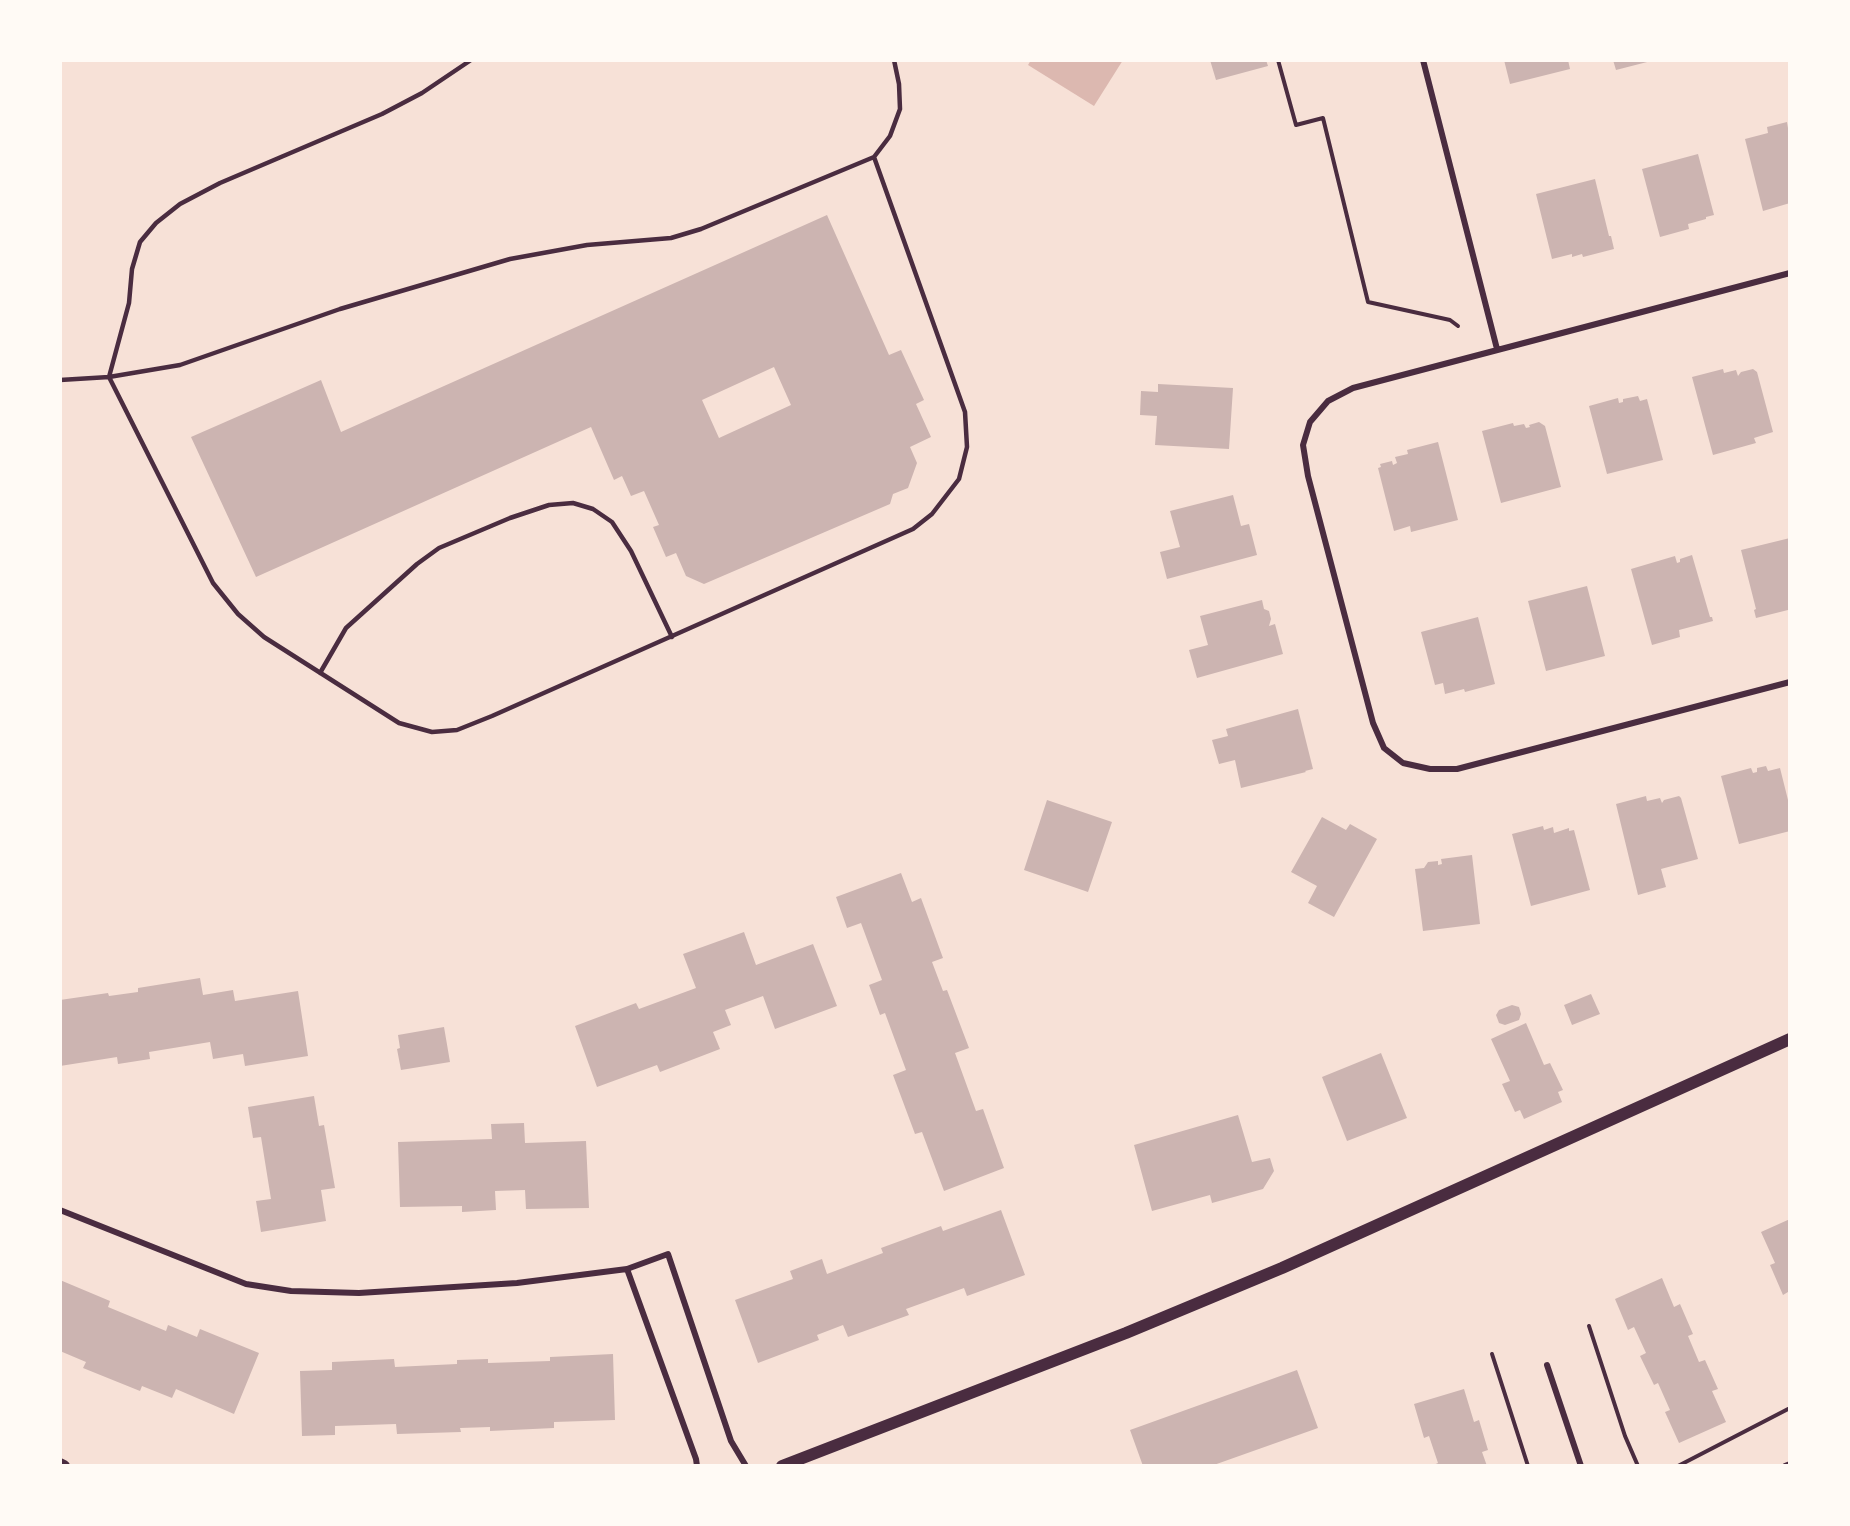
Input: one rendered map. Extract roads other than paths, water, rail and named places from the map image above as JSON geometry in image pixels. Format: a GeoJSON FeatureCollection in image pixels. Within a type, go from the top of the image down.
{"type":"FeatureCollection","features":[{"type":"Feature","properties":{"kind":"main road"},"geometry":{"type":"LineString","coordinates":[[782,1466],[1126,1333],[1282,1268],[1790,1039]]}},
{"type":"Feature","properties":{"kind":"main road"},"geometry":{"type":"LineString","coordinates":[[60,1464],[64,1466]]}},
{"type":"Feature","properties":{"kind":"street"},"geometry":{"type":"LineString","coordinates":[[1423,60],[1497,349]]}},
{"type":"Feature","properties":{"kind":"street"},"geometry":{"type":"LineString","coordinates":[[1790,273],[1353,388],[1328,401],[1310,422],[1303,445],[1308,476],[1373,723],[1383,748],[1403,763],[1430,769],[1457,769],[1790,682]]}},
{"type":"Feature","properties":{"kind":"street"},"geometry":{"type":"LineString","coordinates":[[60,1210],[246,1284],[291,1292],[359,1293],[506,1284],[627,1269],[668,1254],[731,1441],[746,1466]]}},
{"type":"Feature","properties":{"kind":"street"},"geometry":{"type":"LineString","coordinates":[[627,1269],[697,1466]]}},
{"type":"Feature","properties":{"kind":"street"},"geometry":{"type":"LineString","coordinates":[[1547,1365],[1581,1466]]}},
{"type":"Feature","properties":{"kind":"street"},"geometry":{"type":"LineString","coordinates":[[1785,1466],[1790,1464]]}},
{"type":"Feature","properties":{"kind":"lane"},"geometry":{"type":"LineString","coordinates":[[471,60],[422,93],[382,114],[220,183],[180,204],[156,224],[140,242],[132,269],[129,303],[109,377],[213,583],[238,614],[264,638],[399,723],[432,732],[457,730],[913,529],[932,514],[959,479],[967,447],[965,412],[874,157]]}},
{"type":"Feature","properties":{"kind":"lane"},"geometry":{"type":"LineString","coordinates":[[60,381],[109,377],[180,365],[340,309],[510,260],[587,245],[671,238],[701,229],[874,157],[890,136],[900,109],[899,84],[894,60]]}},
{"type":"Feature","properties":{"kind":"lane"},"geometry":{"type":"LineString","coordinates":[[320,673],[346,628],[417,564],[439,548],[510,518],[549,505],[573,503],[593,509],[612,522],[631,551],[672,637]]}}]}
